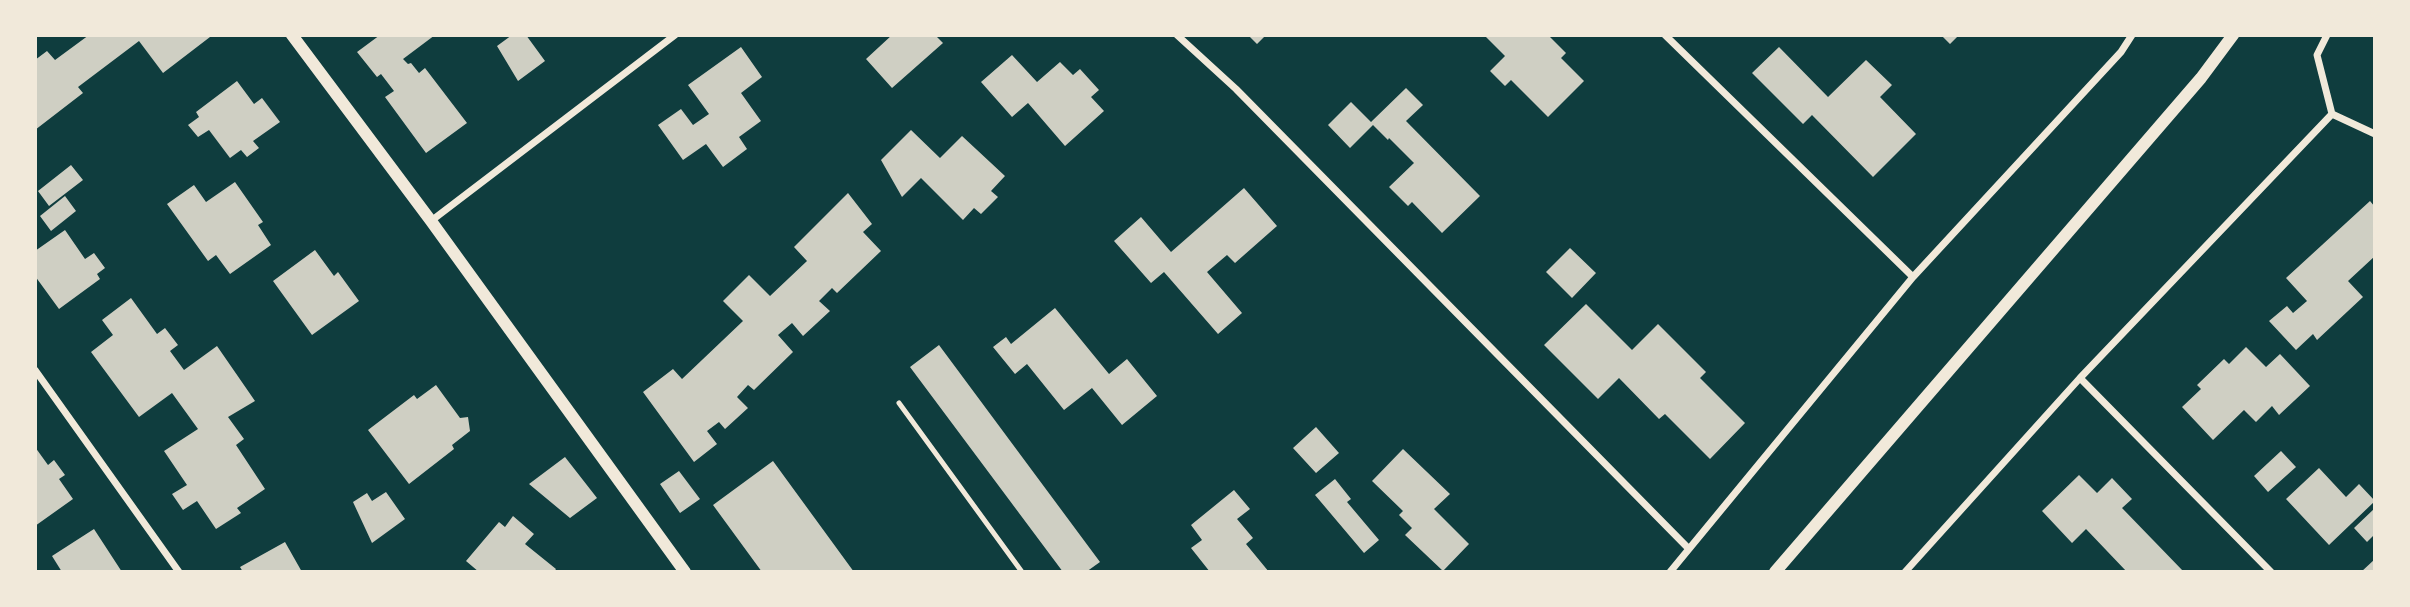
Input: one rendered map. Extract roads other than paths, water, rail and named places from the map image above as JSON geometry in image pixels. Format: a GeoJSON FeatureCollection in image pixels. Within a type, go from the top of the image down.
{"type":"FeatureCollection","features":[{"type":"Feature","properties":{"kind":"street"},"geometry":{"type":"LineString","coordinates":[[292,35],[431,220],[685,572]]}},
{"type":"Feature","properties":{"kind":"street"},"geometry":{"type":"LineString","coordinates":[[431,220],[675,35]]}},
{"type":"Feature","properties":{"kind":"street"},"geometry":{"type":"LineString","coordinates":[[1177,35],[1236,89],[1689,549]]}},
{"type":"Feature","properties":{"kind":"street"},"geometry":{"type":"LineString","coordinates":[[1665,35],[1913,277]]}},
{"type":"Feature","properties":{"kind":"street"},"geometry":{"type":"LineString","coordinates":[[1670,572],[1913,277],[2121,52],[2132,35]]}},
{"type":"Feature","properties":{"kind":"street"},"geometry":{"type":"LineString","coordinates":[[1775,572],[2192,89],[2233,35]]}},
{"type":"Feature","properties":{"kind":"street"},"geometry":{"type":"LineString","coordinates":[[2326,35],[2317,55],[2332,114]]}},
{"type":"Feature","properties":{"kind":"street"},"geometry":{"type":"LineString","coordinates":[[2332,114],[2375,134]]}},
{"type":"Feature","properties":{"kind":"street"},"geometry":{"type":"LineString","coordinates":[[1905,572],[2080,378],[2332,114]]}},
{"type":"Feature","properties":{"kind":"street"},"geometry":{"type":"LineString","coordinates":[[35,370],[179,572]]}},
{"type":"Feature","properties":{"kind":"street"},"geometry":{"type":"LineString","coordinates":[[2080,378],[2271,572]]}},
{"type":"Feature","properties":{"kind":"lane"},"geometry":{"type":"LineString","coordinates":[[899,403],[1022,572]]}}]}
